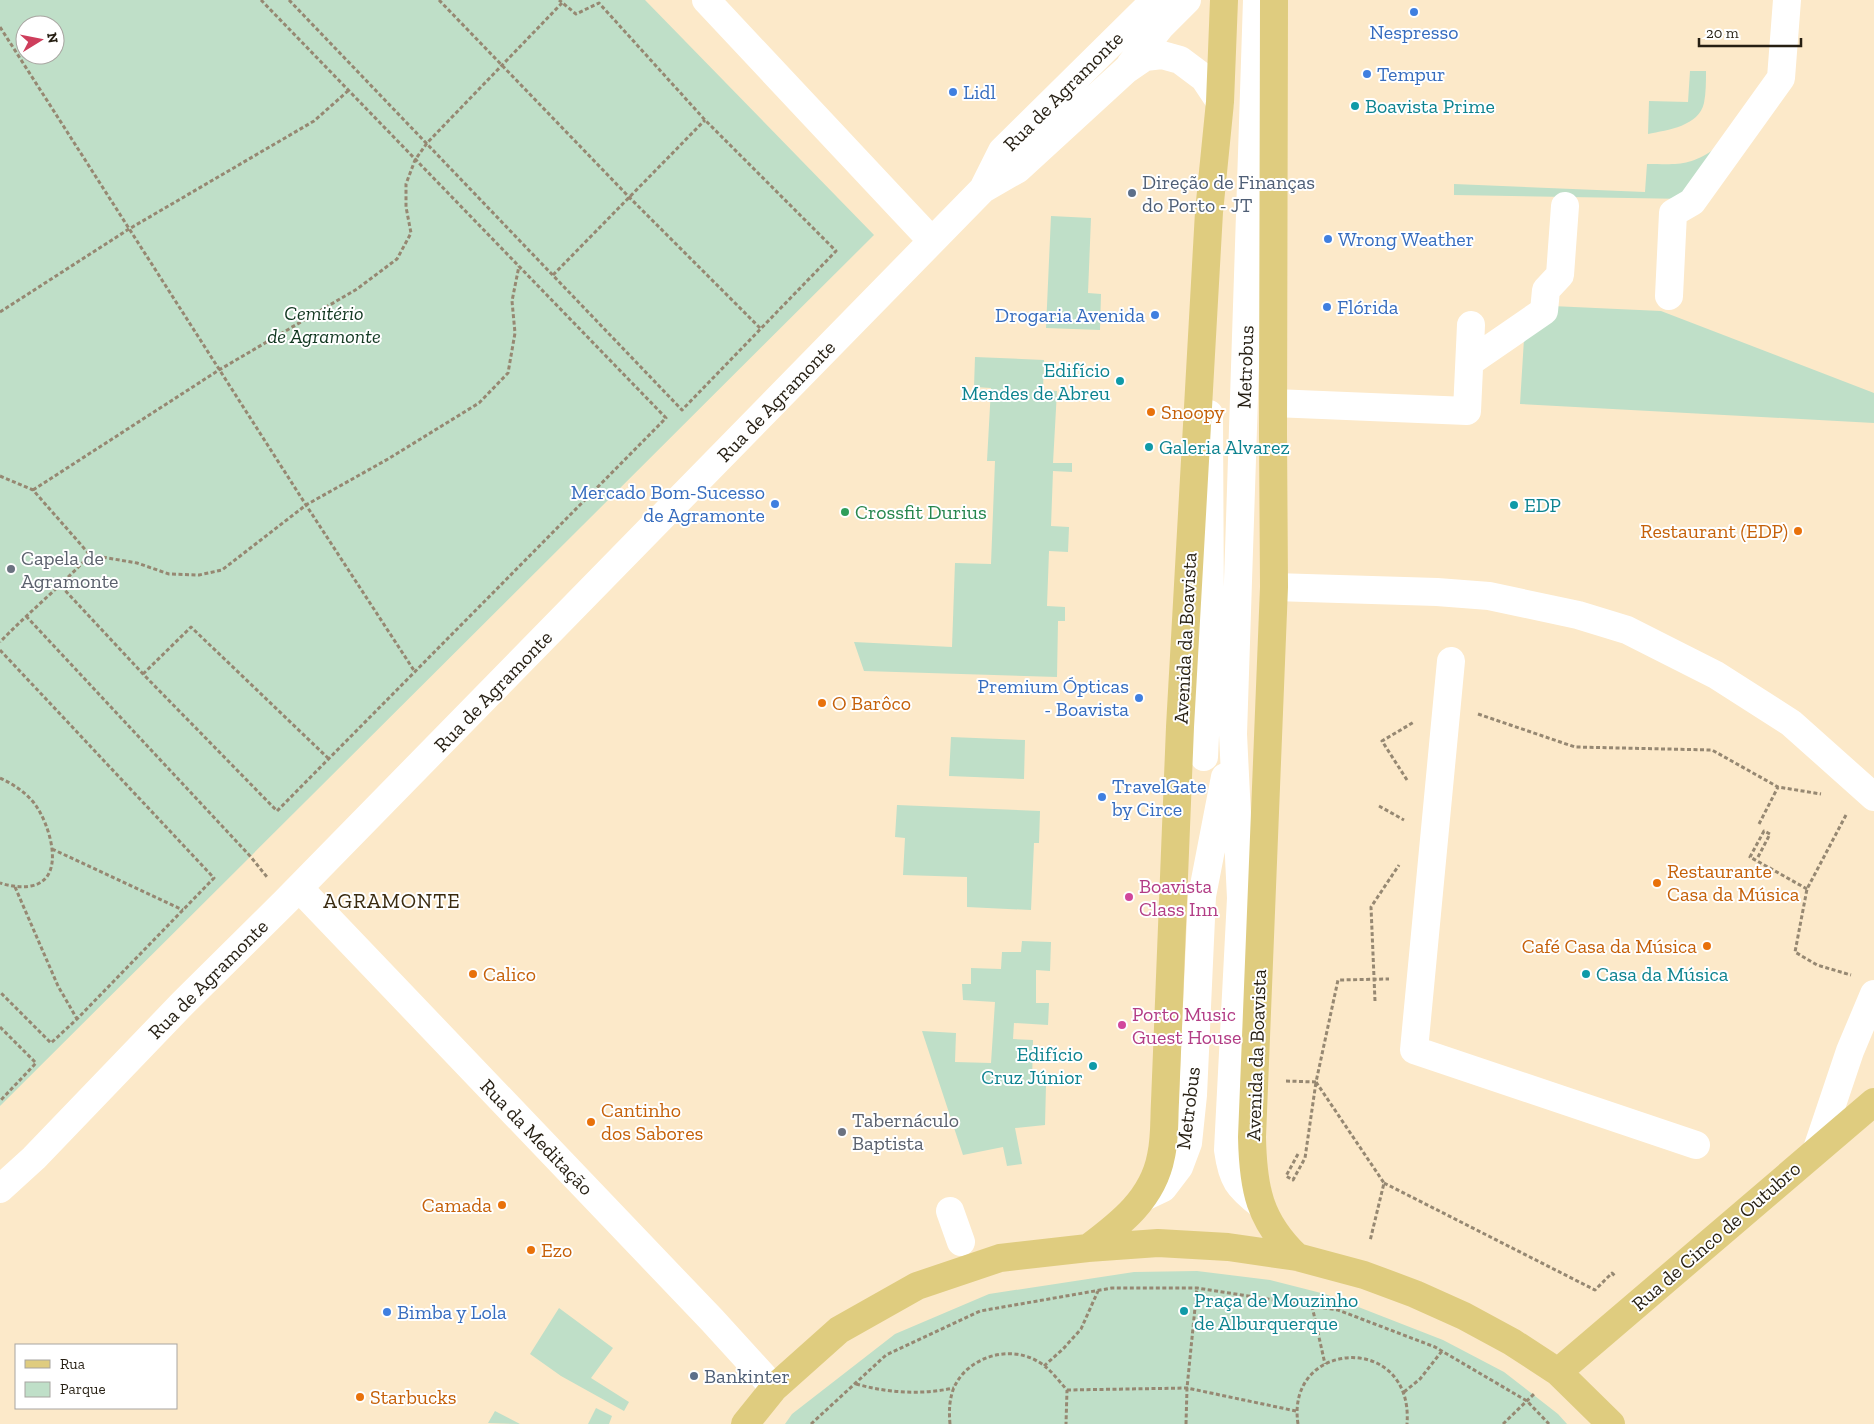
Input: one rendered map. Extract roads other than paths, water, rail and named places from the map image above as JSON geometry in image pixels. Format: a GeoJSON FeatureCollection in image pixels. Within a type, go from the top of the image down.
{"type":"FeatureCollection","features":[{"type":"Feature","properties":{"kind":"main road","name":"Avenida da Boavista"},"geometry":{"type":"LineString","coordinates":[[1088,1248],[1131,1214],[1144,1197],[1155,1177],[1162,1156],[1180,727],[1209,212],[1220,102],[1224,0]]}},
{"type":"Feature","properties":{"kind":"main road","name":"Avenida da Boavista"},"geometry":{"type":"LineString","coordinates":[[1274,0],[1274,587],[1252,1137],[1255,1188],[1261,1205],[1277,1234],[1297,1257]]}},
{"type":"Feature","properties":{"kind":"main road","name":"Rua de Cinco de Outubro"},"geometry":{"type":"LineString","coordinates":[[1558,1372],[1874,1102]]}},
{"type":"Feature","properties":{"kind":"main road"},"geometry":{"type":"LineString","coordinates":[[745,1424],[774,1388],[839,1330],[916,1286],[1000,1258],[1088,1248],[1158,1243],[1228,1247],[1297,1257],[1364,1275],[1415,1294],[1464,1316],[1512,1342],[1558,1372],[1611,1424]]}},
{"type":"Feature","properties":{"kind":"street"},"geometry":{"type":"LineString","coordinates":[[706,0],[932,241]]}},
{"type":"Feature","properties":{"kind":"street","name":"Rua de Agramonte"},"geometry":{"type":"LineString","coordinates":[[983,190],[1002,151],[1155,0]]}},
{"type":"Feature","properties":{"kind":"street","name":"Rua de Agramonte"},"geometry":{"type":"LineString","coordinates":[[1126,70],[1161,26],[1187,0]]}},
{"type":"Feature","properties":{"kind":"street","name":"Metrobus"},"geometry":{"type":"LineString","coordinates":[[1257,0],[1233,734],[1241,898],[1228,1150],[1231,1171],[1243,1191],[1261,1205]]}},
{"type":"Feature","properties":{"kind":"street"},"geometry":{"type":"LineString","coordinates":[[1669,296],[1673,213],[1692,202],[1781,78],[1787,0]]}},
{"type":"Feature","properties":{"kind":"street","name":"Rua de Agramonte"},"geometry":{"type":"LineString","coordinates":[[0,1189],[34,1158],[183,1003],[292,895],[983,190],[1018,169],[1126,70],[1145,57],[1162,55],[1180,60],[1204,78],[1220,102]]}},
{"type":"Feature","properties":{"kind":"street"},"geometry":{"type":"LineString","coordinates":[[1470,362],[1544,311],[1546,290],[1560,275],[1565,206]]}},
{"type":"Feature","properties":{"kind":"street"},"geometry":{"type":"LineString","coordinates":[[1204,757],[1210,629],[1209,212]]}},
{"type":"Feature","properties":{"kind":"street"},"geometry":{"type":"LineString","coordinates":[[1274,402],[1467,411],[1471,325]]}},
{"type":"Feature","properties":{"kind":"street"},"geometry":{"type":"LineString","coordinates":[[1274,587],[1408,590],[1488,596],[1578,615],[1627,630],[1716,675],[1791,723],[1862,802]]}},
{"type":"Feature","properties":{"kind":"street"},"geometry":{"type":"LineString","coordinates":[[1451,661],[1414,1050],[1696,1145]]}},
{"type":"Feature","properties":{"kind":"street","name":"Metrobus"},"geometry":{"type":"LineString","coordinates":[[1144,1197],[1163,1188],[1179,1167],[1188,1142],[1193,1095],[1202,896],[1233,734]]}},
{"type":"Feature","properties":{"kind":"street","name":"Rua da Meditação"},"geometry":{"type":"LineString","coordinates":[[292,895],[705,1313],[774,1388]]}},
{"type":"Feature","properties":{"kind":"street"},"geometry":{"type":"LineString","coordinates":[[1817,1149],[1850,1051],[1874,994]]}},
{"type":"Feature","properties":{"kind":"street"},"geometry":{"type":"LineString","coordinates":[[950,1211],[960,1242]]}},
{"type":"Feature","properties":{"kind":"place","name":"Nespresso"},"geometry":{"type":"Point","coordinates":[1414,12]}},
{"type":"Feature","properties":{"kind":"place","name":"Tempur"},"geometry":{"type":"Point","coordinates":[1367,74]}},
{"type":"Feature","properties":{"kind":"place","name":"Lidl"},"geometry":{"type":"Point","coordinates":[953,92]}},
{"type":"Feature","properties":{"kind":"place","name":"Boavista Prime"},"geometry":{"type":"Point","coordinates":[1355,106]}},
{"type":"Feature","properties":{"kind":"place","name":"Direção de Finanças do Porto - JT"},"geometry":{"type":"Point","coordinates":[1132,193]}},
{"type":"Feature","properties":{"kind":"place","name":"Wrong Weather"},"geometry":{"type":"Point","coordinates":[1328,239]}},
{"type":"Feature","properties":{"kind":"place","name":"Flórida"},"geometry":{"type":"Point","coordinates":[1327,307]}},
{"type":"Feature","properties":{"kind":"place","name":"Drogaria Avenida"},"geometry":{"type":"Point","coordinates":[1155,315]}},
{"type":"Feature","properties":{"kind":"place","name":"Edifício Mendes de Abreu"},"geometry":{"type":"Point","coordinates":[1120,381]}},
{"type":"Feature","properties":{"kind":"place","name":"Snoopy"},"geometry":{"type":"Point","coordinates":[1151,412]}},
{"type":"Feature","properties":{"kind":"place","name":"Galeria Alvarez"},"geometry":{"type":"Point","coordinates":[1149,447]}},
{"type":"Feature","properties":{"kind":"place","name":"Mercado Bom-Sucesso de Agramonte"},"geometry":{"type":"Point","coordinates":[775,504]}},
{"type":"Feature","properties":{"kind":"place","name":"EDP"},"geometry":{"type":"Point","coordinates":[1514,505]}},
{"type":"Feature","properties":{"kind":"place","name":"Crossfit Durius"},"geometry":{"type":"Point","coordinates":[845,512]}},
{"type":"Feature","properties":{"kind":"place","name":"Restaurant (EDP)"},"geometry":{"type":"Point","coordinates":[1798,531]}},
{"type":"Feature","properties":{"kind":"place","name":"Capela de Agramonte"},"geometry":{"type":"Point","coordinates":[11,569]}},
{"type":"Feature","properties":{"kind":"place","name":"Premium Ópticas - Boavista"},"geometry":{"type":"Point","coordinates":[1139,698]}},
{"type":"Feature","properties":{"kind":"place","name":"O Barôco"},"geometry":{"type":"Point","coordinates":[822,703]}},
{"type":"Feature","properties":{"kind":"place","name":"TravelGate by Circe"},"geometry":{"type":"Point","coordinates":[1102,797]}},
{"type":"Feature","properties":{"kind":"place","name":"Restaurante Casa da Música"},"geometry":{"type":"Point","coordinates":[1657,883]}},
{"type":"Feature","properties":{"kind":"place","name":"Boavista Class Inn"},"geometry":{"type":"Point","coordinates":[1129,897]}},
{"type":"Feature","properties":{"kind":"place","name":"Café Casa da Música"},"geometry":{"type":"Point","coordinates":[1707,946]}},
{"type":"Feature","properties":{"kind":"place","name":"Calico"},"geometry":{"type":"Point","coordinates":[473,974]}},
{"type":"Feature","properties":{"kind":"place","name":"Casa da Música"},"geometry":{"type":"Point","coordinates":[1586,974]}},
{"type":"Feature","properties":{"kind":"place","name":"Porto Music Guest House"},"geometry":{"type":"Point","coordinates":[1122,1025]}},
{"type":"Feature","properties":{"kind":"place","name":"Edifício Cruz Júnior"},"geometry":{"type":"Point","coordinates":[1093,1066]}},
{"type":"Feature","properties":{"kind":"place","name":"Cantinho dos Sabores"},"geometry":{"type":"Point","coordinates":[591,1122]}},
{"type":"Feature","properties":{"kind":"place","name":"Tabernáculo Baptista"},"geometry":{"type":"Point","coordinates":[842,1132]}},
{"type":"Feature","properties":{"kind":"place","name":"Camada"},"geometry":{"type":"Point","coordinates":[502,1205]}},
{"type":"Feature","properties":{"kind":"place","name":"Ezo"},"geometry":{"type":"Point","coordinates":[531,1250]}},
{"type":"Feature","properties":{"kind":"place","name":"Praça de Mouzinho de Alburquerque"},"geometry":{"type":"Point","coordinates":[1184,1311]}},
{"type":"Feature","properties":{"kind":"place","name":"Bimba y Lola"},"geometry":{"type":"Point","coordinates":[387,1312]}},
{"type":"Feature","properties":{"kind":"place","name":"Bankinter"},"geometry":{"type":"Point","coordinates":[694,1376]}},
{"type":"Feature","properties":{"kind":"place","name":"Starbucks"},"geometry":{"type":"Point","coordinates":[360,1397]}},
{"type":"Feature","properties":{"kind":"district","name":"AGRAMONTE"},"geometry":{"type":"Point","coordinates":[392,901]}},
{"type":"Feature","properties":{"kind":"park label","name":"Cemitério de Agramonte"},"geometry":{"type":"Point","coordinates":[324,324]}}]}
